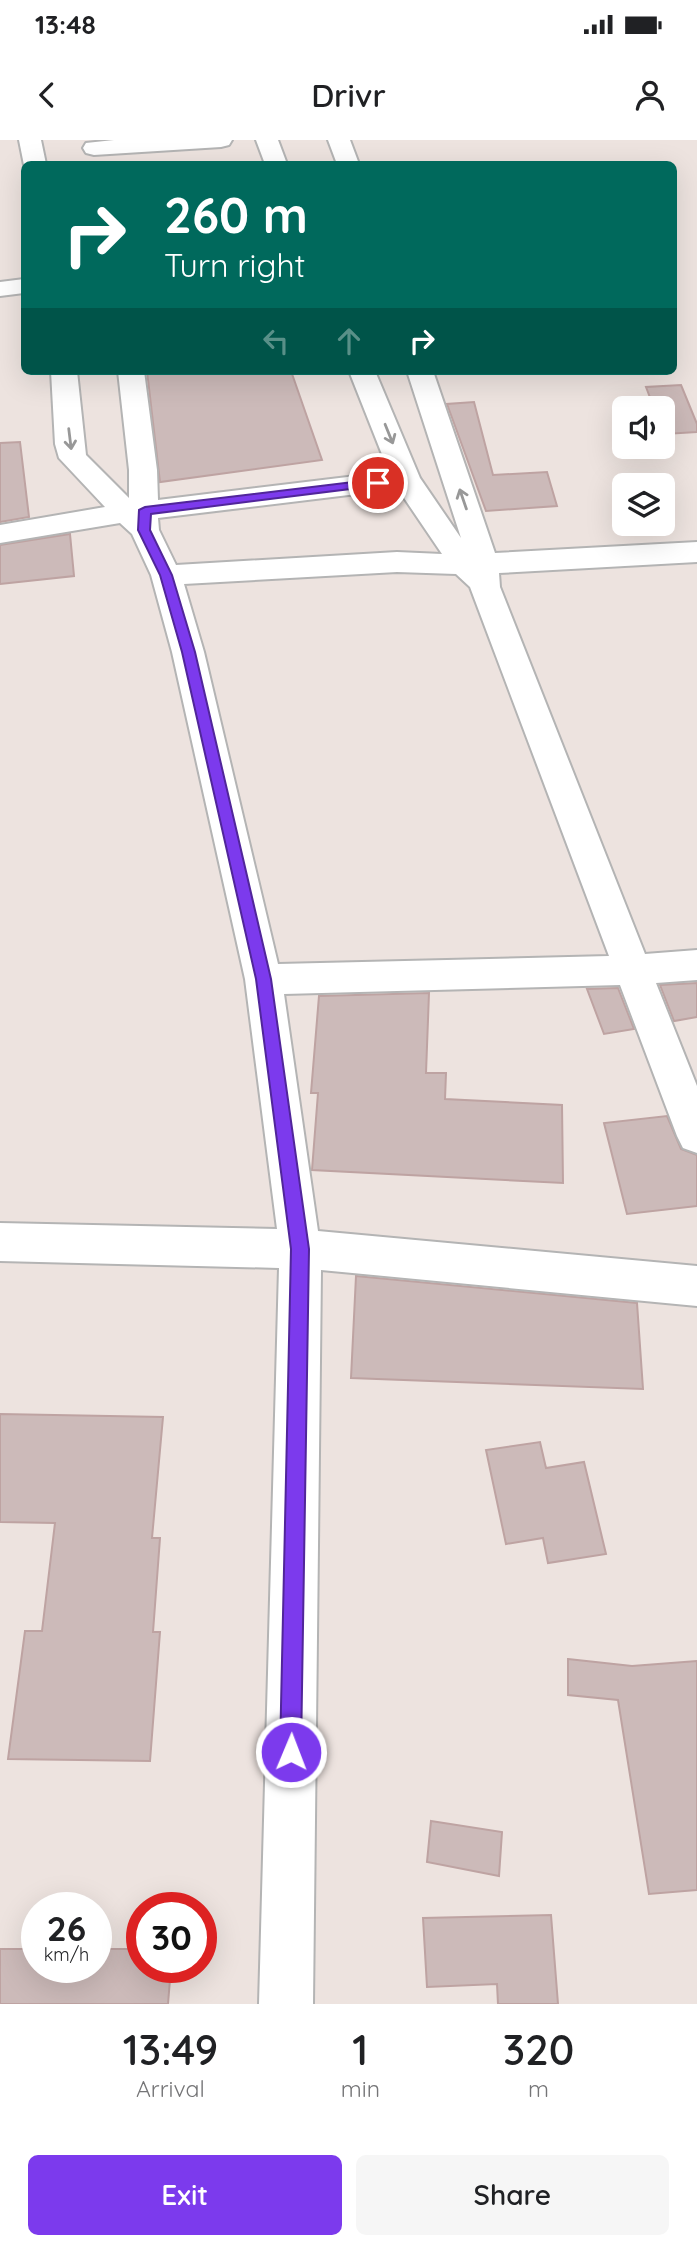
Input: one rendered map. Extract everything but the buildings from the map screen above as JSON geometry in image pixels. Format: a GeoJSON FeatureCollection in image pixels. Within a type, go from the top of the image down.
{"type":"FeatureCollection","features":[{"type":"Feature","properties":{"kind":"street"},"geometry":{"type":"LineString","coordinates":[[30,140],[34,161]]}},
{"type":"Feature","properties":{"kind":"street"},"geometry":{"type":"LineString","coordinates":[[95,151],[221,140]]}},
{"type":"Feature","properties":{"kind":"street"},"geometry":{"type":"LineString","coordinates":[[267,140],[275,161]]}},
{"type":"Feature","properties":{"kind":"street"},"geometry":{"type":"LineString","coordinates":[[339,140],[347,161]]}},
{"type":"Feature","properties":{"kind":"street"},"geometry":{"type":"LineString","coordinates":[[0,289],[21,286]]}},
{"type":"Feature","properties":{"kind":"street"},"geometry":{"type":"LineString","coordinates":[[65,375],[69,444],[73,458],[138,518],[166,575],[188,652],[263,979],[300,1249],[286,2004]]}},
{"type":"Feature","properties":{"kind":"street"},"geometry":{"type":"LineString","coordinates":[[131,375],[138,518]]}},
{"type":"Feature","properties":{"kind":"street"},"geometry":{"type":"LineString","coordinates":[[364,375],[406,479],[478,572]]}},
{"type":"Feature","properties":{"kind":"street"},"geometry":{"type":"LineString","coordinates":[[421,375],[478,572],[697,1136]]}},
{"type":"Feature","properties":{"kind":"street"},"geometry":{"type":"LineString","coordinates":[[0,534],[138,518],[406,479]]}},
{"type":"Feature","properties":{"kind":"street"},"geometry":{"type":"LineString","coordinates":[[166,575],[397,562],[478,572],[697,552]]}},
{"type":"Feature","properties":{"kind":"street"},"geometry":{"type":"LineString","coordinates":[[263,979],[633,970],[697,965]]}},
{"type":"Feature","properties":{"kind":"street"},"geometry":{"type":"LineString","coordinates":[[0,1242],[300,1249],[697,1286]]}},
{"type":"Feature","properties":{"kind":"route"},"geometry":{"type":"LineString","coordinates":[[291,1752],[300,1249],[263,979],[188,652],[166,575],[144,530],[145,510],[378,483]]}}]}
